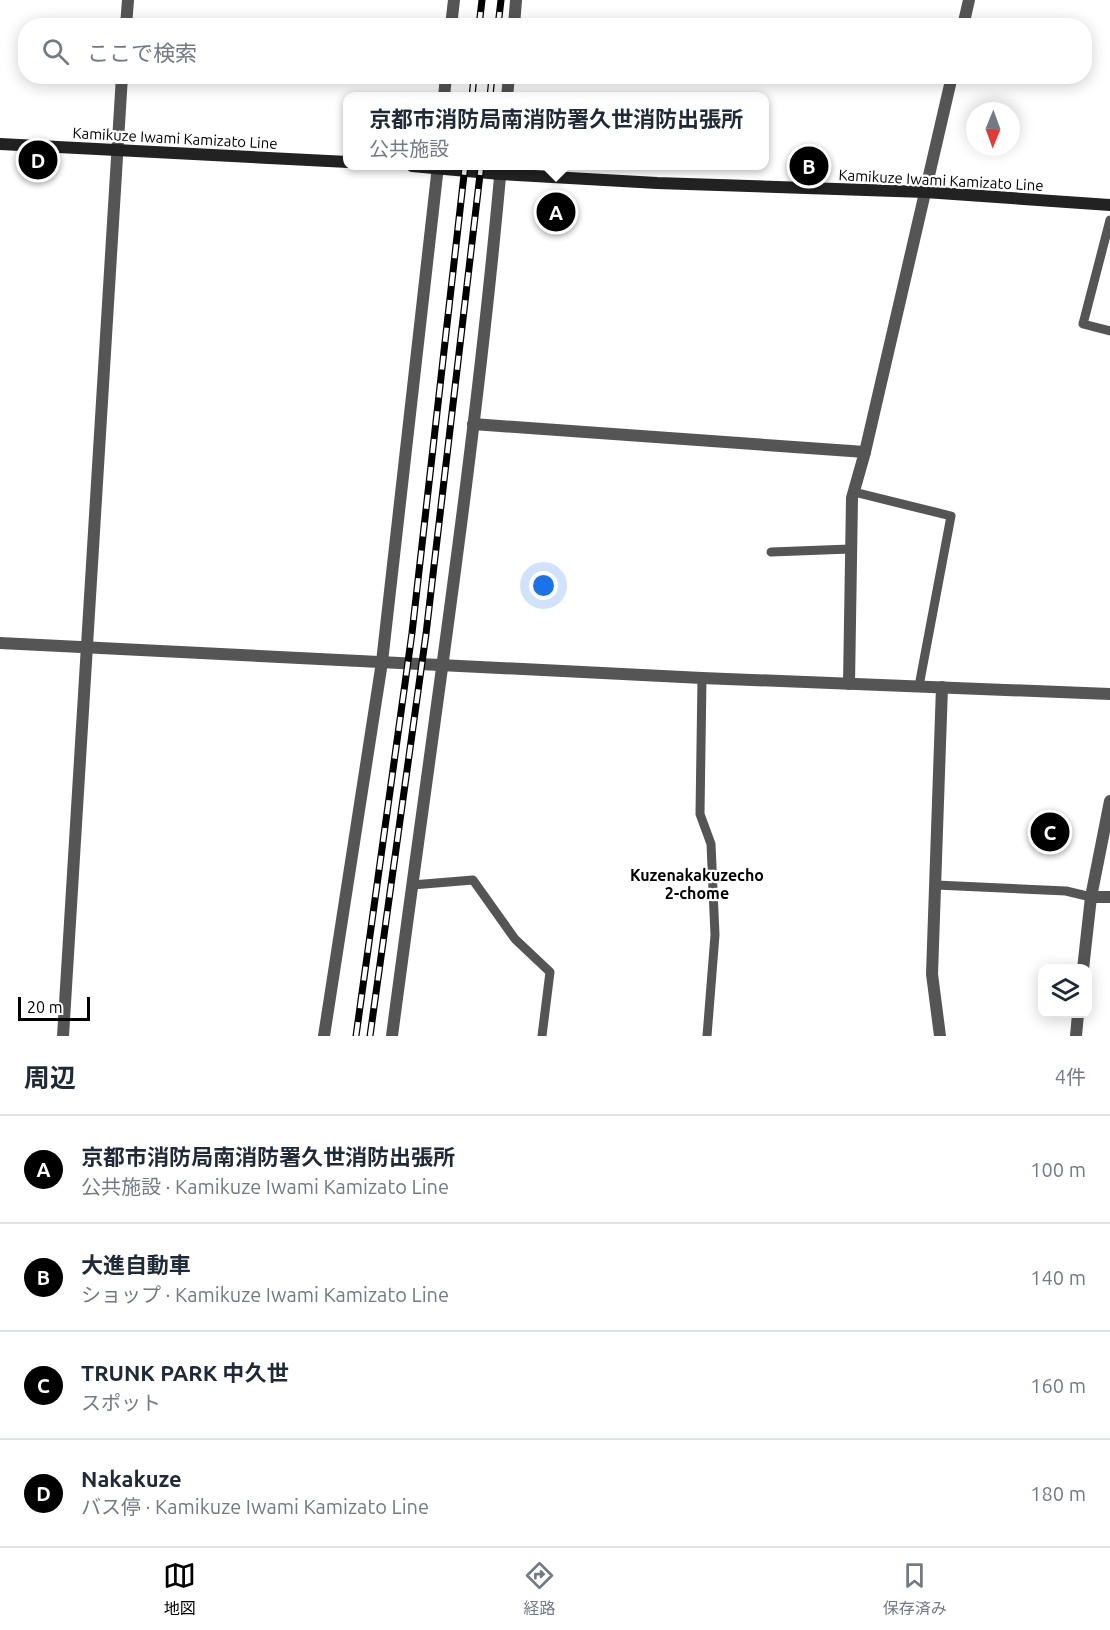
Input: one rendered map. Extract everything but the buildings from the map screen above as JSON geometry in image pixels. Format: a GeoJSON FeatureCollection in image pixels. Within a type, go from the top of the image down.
{"type":"FeatureCollection","features":[{"type":"Feature","properties":{"kind":"main road","name":"Kamikuze Iwami Kamizato Line"},"geometry":{"type":"LineString","coordinates":[[0,144],[343,162]]}},
{"type":"Feature","properties":{"kind":"main road","name":"Kamikuze Iwami Kamizato Line"},"geometry":{"type":"LineString","coordinates":[[501,170],[657,183],[925,192],[1110,205]]}},
{"type":"Feature","properties":{"kind":"street"},"geometry":{"type":"LineString","coordinates":[[127,18],[128,0]]}},
{"type":"Feature","properties":{"kind":"street"},"geometry":{"type":"LineString","coordinates":[[452,18],[454,0]]}},
{"type":"Feature","properties":{"kind":"street"},"geometry":{"type":"LineString","coordinates":[[515,18],[516,0]]}},
{"type":"Feature","properties":{"kind":"street"},"geometry":{"type":"LineString","coordinates":[[965,18],[969,0]]}},
{"type":"Feature","properties":{"kind":"street"},"geometry":{"type":"LineString","coordinates":[[63,1036],[121,84]]}},
{"type":"Feature","properties":{"kind":"street"},"geometry":{"type":"LineString","coordinates":[[849,684],[850,549],[854,492],[950,84]]}},
{"type":"Feature","properties":{"kind":"street"},"geometry":{"type":"LineString","coordinates":[[324,1036],[382,662],[438,170]]}},
{"type":"Feature","properties":{"kind":"street"},"geometry":{"type":"LineString","coordinates":[[392,1036],[444,665],[501,170]]}},
{"type":"Feature","properties":{"kind":"street"},"geometry":{"type":"LineString","coordinates":[[473,424],[865,452]]}},
{"type":"Feature","properties":{"kind":"street"},"geometry":{"type":"LineString","coordinates":[[0,643],[702,678],[1110,694]]}},
{"type":"Feature","properties":{"kind":"street"},"geometry":{"type":"LineString","coordinates":[[940,1036],[932,974],[942,687]]}},
{"type":"Feature","properties":{"kind":"street"},"geometry":{"type":"LineString","coordinates":[[1084,964],[1091,897],[1110,801]]}},
{"type":"Feature","properties":{"kind":"street"},"geometry":{"type":"LineString","coordinates":[[1091,897],[1110,897]]}},
{"type":"Feature","properties":{"kind":"street"},"geometry":{"type":"LineString","coordinates":[[1076,1036],[1078,1018]]}},
{"type":"Feature","properties":{"kind":"lane"},"geometry":{"type":"LineString","coordinates":[[1110,220],[1083,324],[1110,331]]}},
{"type":"Feature","properties":{"kind":"lane"},"geometry":{"type":"LineString","coordinates":[[854,492],[951,516],[919,686]]}},
{"type":"Feature","properties":{"kind":"lane"},"geometry":{"type":"LineString","coordinates":[[771,552],[850,549]]}},
{"type":"Feature","properties":{"kind":"lane"},"geometry":{"type":"LineString","coordinates":[[702,678],[700,814],[711,844],[715,935],[707,1036]]}},
{"type":"Feature","properties":{"kind":"lane"},"geometry":{"type":"LineString","coordinates":[[412,885],[473,880],[515,939],[550,972],[543,1036]]}},
{"type":"Feature","properties":{"kind":"lane"},"geometry":{"type":"LineString","coordinates":[[936,885],[1066,891],[1091,897]]}},
{"type":"Feature","properties":{"kind":"railway"},"geometry":{"type":"LineString","coordinates":[[480,18],[482,0]]}},
{"type":"Feature","properties":{"kind":"railway"},"geometry":{"type":"LineString","coordinates":[[499,18],[501,0]]}},
{"type":"Feature","properties":{"kind":"railway"},"geometry":{"type":"LineString","coordinates":[[472,92],[473,84]]}},
{"type":"Feature","properties":{"kind":"railway"},"geometry":{"type":"LineString","coordinates":[[490,92],[491,84]]}},
{"type":"Feature","properties":{"kind":"railway"},"geometry":{"type":"LineString","coordinates":[[356,1036],[412,633],[465,170]]}},
{"type":"Feature","properties":{"kind":"railway"},"geometry":{"type":"LineString","coordinates":[[370,1036],[426,634],[481,170]]}},
{"type":"Feature","properties":{"kind":"place","name":"Nakakuze"},"geometry":{"type":"Point","coordinates":[38,160]}},
{"type":"Feature","properties":{"kind":"place","name":"大進自動車"},"geometry":{"type":"Point","coordinates":[809,166]}},
{"type":"Feature","properties":{"kind":"place","name":"京都市消防局南消防署久世消防出張所"},"geometry":{"type":"Point","coordinates":[556,212]}},
{"type":"Feature","properties":{"kind":"place","name":"TRUNK PARK 中久世"},"geometry":{"type":"Point","coordinates":[1050,832]}},
{"type":"Feature","properties":{"kind":"district","name":"Kuzenakakuzecho 2-chome"},"geometry":{"type":"Point","coordinates":[697,884]}}]}
